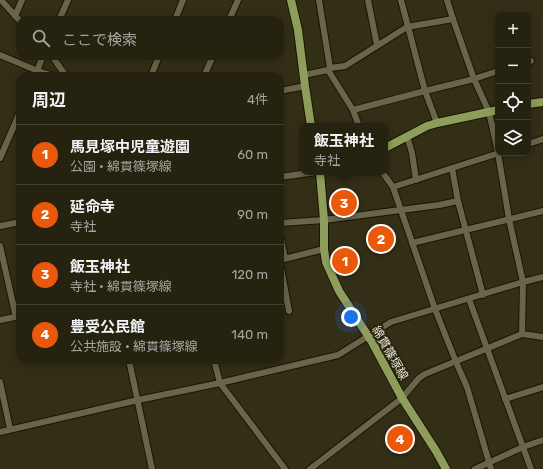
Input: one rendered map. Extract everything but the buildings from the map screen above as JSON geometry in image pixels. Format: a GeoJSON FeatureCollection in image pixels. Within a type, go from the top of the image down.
{"type":"FeatureCollection","features":[{"type":"Feature","properties":{"kind":"main road"},"geometry":{"type":"LineString","coordinates":[[291,0],[298,30],[311,123]]}},
{"type":"Feature","properties":{"kind":"main road"},"geometry":{"type":"LineString","coordinates":[[531,104],[543,102]]}},
{"type":"Feature","properties":{"kind":"main road"},"geometry":{"type":"LineString","coordinates":[[388,146],[427,126],[495,111]]}},
{"type":"Feature","properties":{"kind":"main road","name":"綿貫篠塚線"},"geometry":{"type":"LineString","coordinates":[[320,175],[326,262],[339,291],[367,337],[372,342],[402,398],[446,469]]}},
{"type":"Feature","properties":{"kind":"street"},"geometry":{"type":"LineString","coordinates":[[1,0],[15,16],[22,0]]}},
{"type":"Feature","properties":{"kind":"street"},"geometry":{"type":"LineString","coordinates":[[60,16],[68,0]]}},
{"type":"Feature","properties":{"kind":"street"},"geometry":{"type":"LineString","coordinates":[[177,16],[183,0]]}},
{"type":"Feature","properties":{"kind":"street"},"geometry":{"type":"LineString","coordinates":[[231,16],[238,0]]}},
{"type":"Feature","properties":{"kind":"street"},"geometry":{"type":"LineString","coordinates":[[319,0],[329,69],[353,110],[358,123]]}},
{"type":"Feature","properties":{"kind":"street"},"geometry":{"type":"LineString","coordinates":[[368,0],[377,45]]}},
{"type":"Feature","properties":{"kind":"street"},"geometry":{"type":"LineString","coordinates":[[401,0],[424,91],[437,123]]}},
{"type":"Feature","properties":{"kind":"street"},"geometry":{"type":"LineString","coordinates":[[447,0],[474,79],[489,112],[495,139]]}},
{"type":"Feature","properties":{"kind":"street"},"geometry":{"type":"LineString","coordinates":[[304,74],[345,66],[407,26],[453,19]]}},
{"type":"Feature","properties":{"kind":"street"},"geometry":{"type":"LineString","coordinates":[[0,55],[33,72]]}},
{"type":"Feature","properties":{"kind":"street"},"geometry":{"type":"LineString","coordinates":[[38,72],[42,60]]}},
{"type":"Feature","properties":{"kind":"street"},"geometry":{"type":"LineString","coordinates":[[55,60],[63,72]]}},
{"type":"Feature","properties":{"kind":"street"},"geometry":{"type":"LineString","coordinates":[[153,72],[157,60]]}},
{"type":"Feature","properties":{"kind":"street"},"geometry":{"type":"LineString","coordinates":[[206,72],[211,60]]}},
{"type":"Feature","properties":{"kind":"street"},"geometry":{"type":"LineString","coordinates":[[353,110],[474,79],[495,72]]}},
{"type":"Feature","properties":{"kind":"street"},"geometry":{"type":"LineString","coordinates":[[284,90],[305,86]]}},
{"type":"Feature","properties":{"kind":"street"},"geometry":{"type":"LineString","coordinates":[[0,158],[16,121]]}},
{"type":"Feature","properties":{"kind":"street"},"geometry":{"type":"LineString","coordinates":[[407,136],[412,153],[416,180]]}},
{"type":"Feature","properties":{"kind":"street"},"geometry":{"type":"LineString","coordinates":[[531,143],[543,139]]}},
{"type":"Feature","properties":{"kind":"street"},"geometry":{"type":"LineString","coordinates":[[393,187],[495,154]]}},
{"type":"Feature","properties":{"kind":"street"},"geometry":{"type":"LineString","coordinates":[[498,156],[509,219],[523,282],[522,334]]}},
{"type":"Feature","properties":{"kind":"street"},"geometry":{"type":"LineString","coordinates":[[452,168],[458,201],[483,295]]}},
{"type":"Feature","properties":{"kind":"street"},"geometry":{"type":"LineString","coordinates":[[284,176],[300,174]]}},
{"type":"Feature","properties":{"kind":"street"},"geometry":{"type":"LineString","coordinates":[[384,175],[393,187],[435,309],[467,387],[490,466]]}},
{"type":"Feature","properties":{"kind":"street"},"geometry":{"type":"LineString","coordinates":[[284,223],[324,220],[439,205],[458,201]]}},
{"type":"Feature","properties":{"kind":"street"},"geometry":{"type":"LineString","coordinates":[[412,243],[543,211]]}},
{"type":"Feature","properties":{"kind":"street"},"geometry":{"type":"LineString","coordinates":[[0,226],[16,223]]}},
{"type":"Feature","properties":{"kind":"street"},"geometry":{"type":"LineString","coordinates":[[0,246],[16,308]]}},
{"type":"Feature","properties":{"kind":"street"},"geometry":{"type":"LineString","coordinates":[[284,259],[324,249]]}},
{"type":"Feature","properties":{"kind":"street"},"geometry":{"type":"LineString","coordinates":[[284,275],[289,311]]}},
{"type":"Feature","properties":{"kind":"street"},"geometry":{"type":"LineString","coordinates":[[0,432],[338,355],[391,322],[543,277]]}},
{"type":"Feature","properties":{"kind":"street"},"geometry":{"type":"LineString","coordinates":[[469,299],[531,469]]}},
{"type":"Feature","properties":{"kind":"street"},"geometry":{"type":"LineString","coordinates":[[0,320],[16,316]]}},
{"type":"Feature","properties":{"kind":"street"},"geometry":{"type":"LineString","coordinates":[[310,469],[402,398],[419,378],[425,374],[522,334],[543,337]]}},
{"type":"Feature","properties":{"kind":"street"},"geometry":{"type":"LineString","coordinates":[[129,364],[152,469]]}},
{"type":"Feature","properties":{"kind":"street"},"geometry":{"type":"LineString","coordinates":[[215,364],[220,383],[285,469]]}},
{"type":"Feature","properties":{"kind":"street"},"geometry":{"type":"LineString","coordinates":[[0,382],[10,429]]}},
{"type":"Feature","properties":{"kind":"street"},"geometry":{"type":"LineString","coordinates":[[505,399],[543,387]]}},
{"type":"Feature","properties":{"kind":"street"},"geometry":{"type":"LineString","coordinates":[[476,469],[490,466],[523,447],[543,440]]}},
{"type":"Feature","properties":{"kind":"shaded area"},"geometry":{"type":"Polygon","coordinates":[[[352,250],[357,270],[340,278],[334,253],[352,250]]]}},
{"type":"Feature","properties":{"kind":"place","name":"飯玉神社"},"geometry":{"type":"Point","coordinates":[344,203]}},
{"type":"Feature","properties":{"kind":"place","name":"延命寺"},"geometry":{"type":"Point","coordinates":[381,239]}},
{"type":"Feature","properties":{"kind":"place","name":"馬見塚中児童遊園"},"geometry":{"type":"Point","coordinates":[345,261]}},
{"type":"Feature","properties":{"kind":"place","name":"豊受公民館"},"geometry":{"type":"Point","coordinates":[400,439]}}]}
